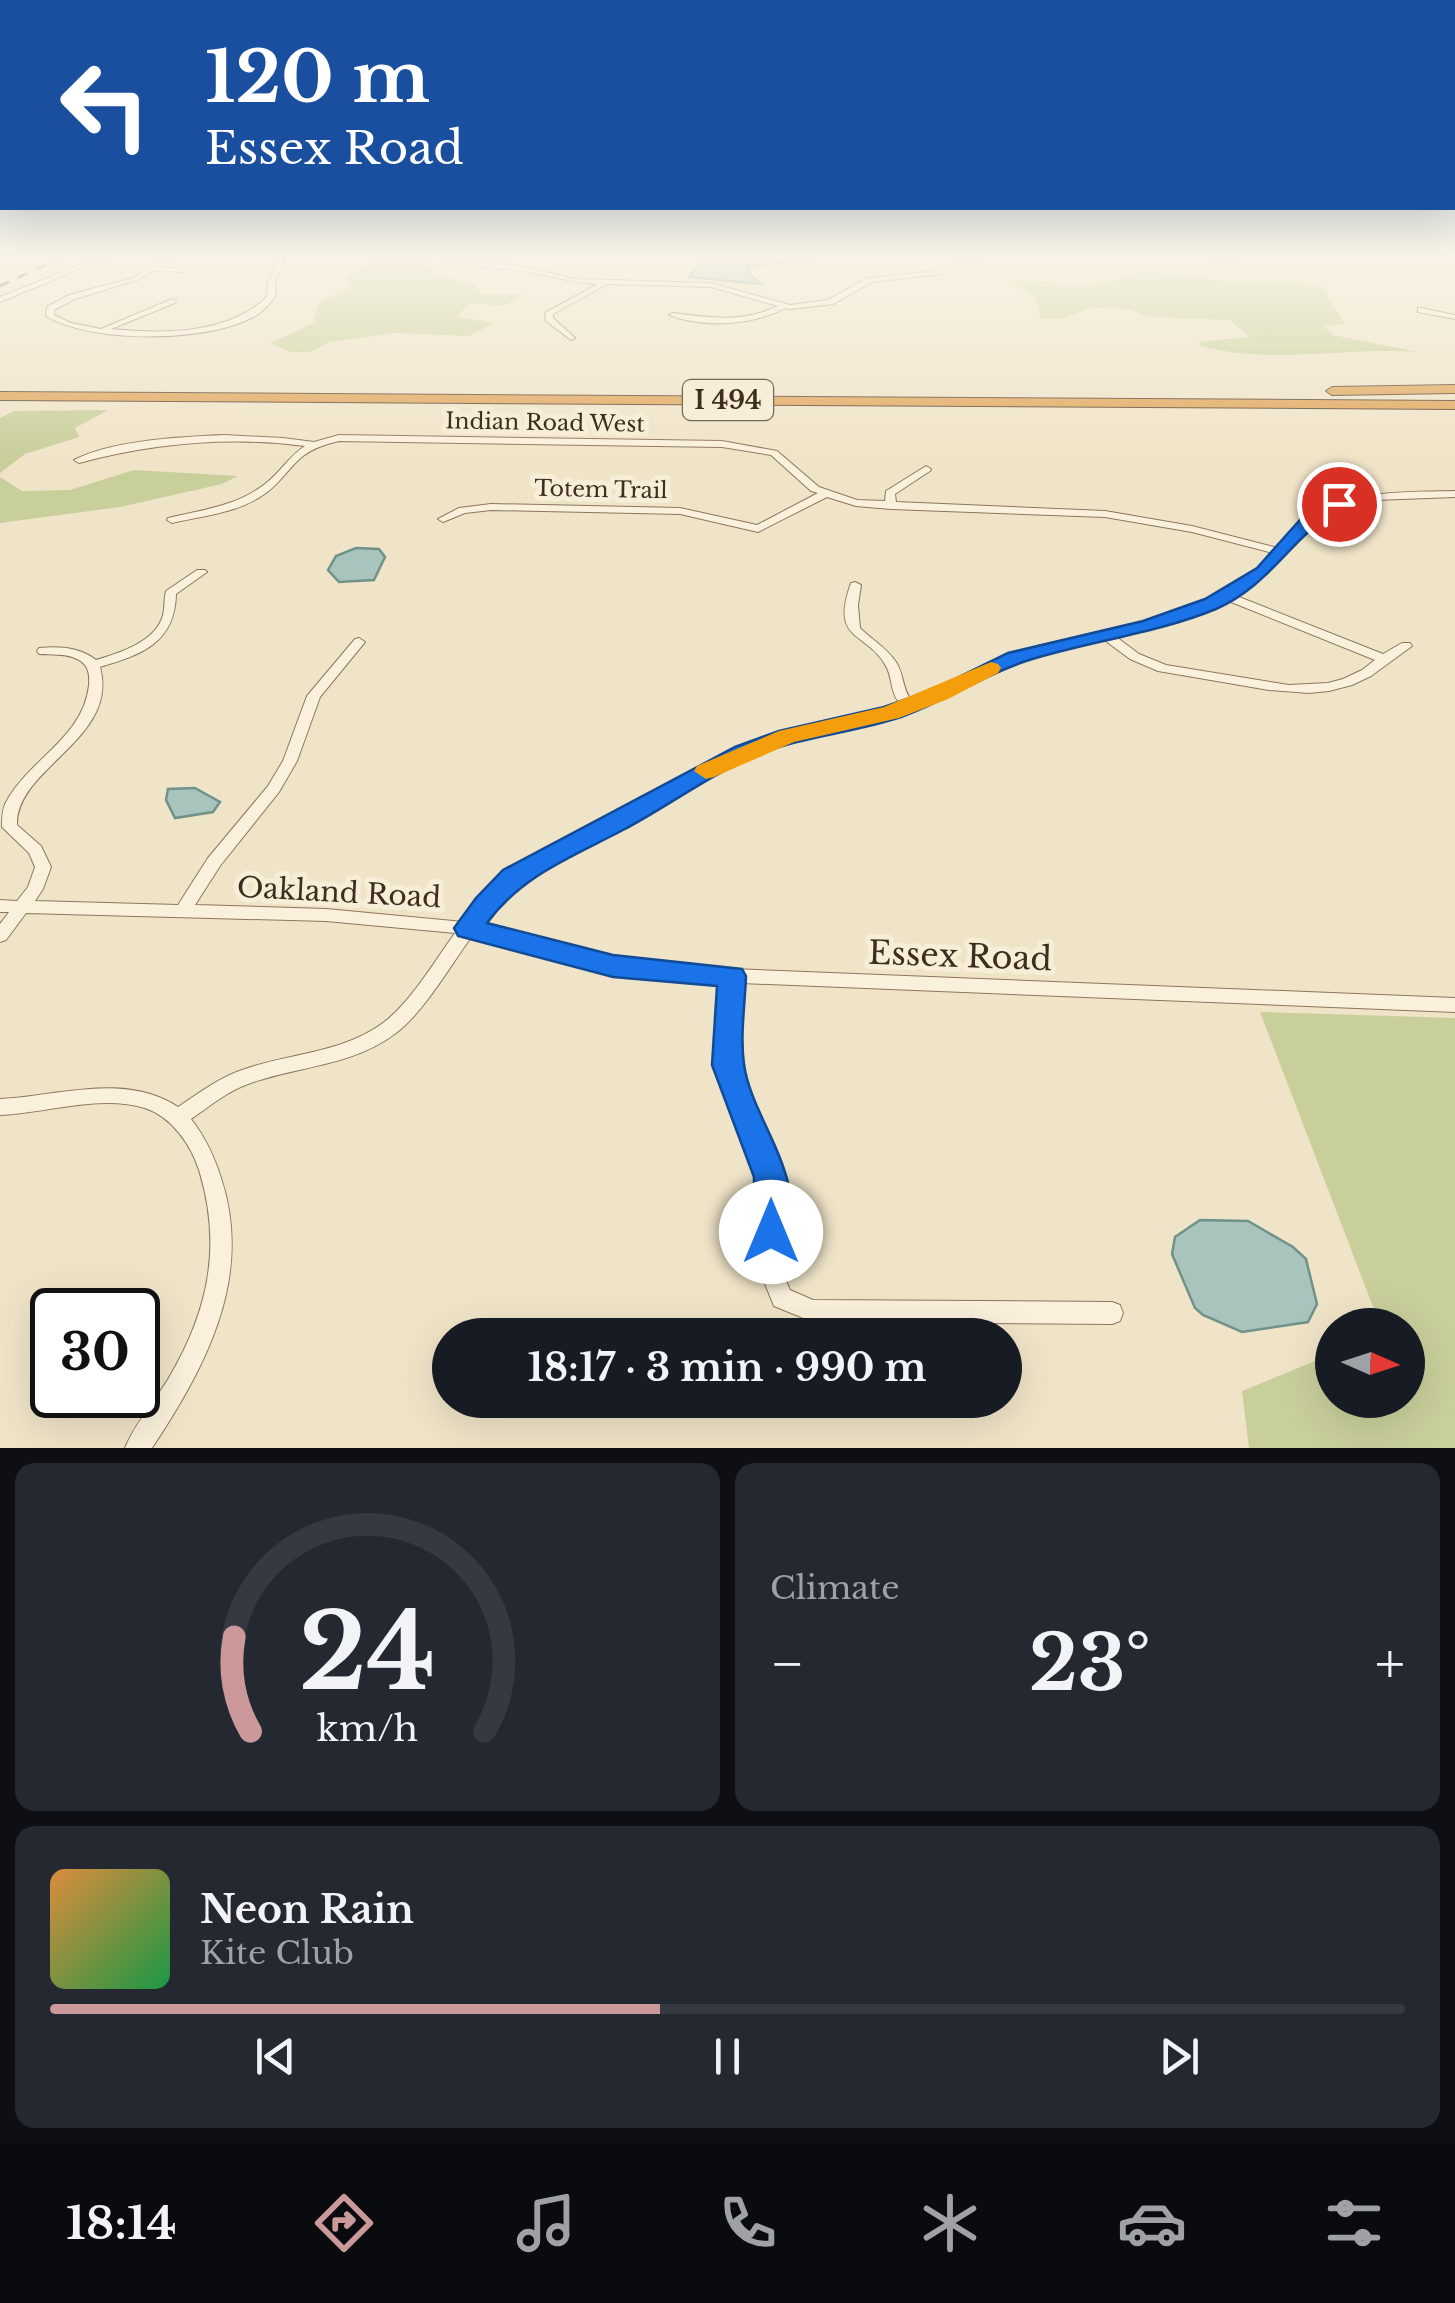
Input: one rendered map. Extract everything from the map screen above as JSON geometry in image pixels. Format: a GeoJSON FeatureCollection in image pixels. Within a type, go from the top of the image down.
{"type":"FeatureCollection","features":[{"type":"Feature","properties":{"kind":"highway","name":"I 494"},"geometry":{"type":"LineString","coordinates":[[0,387],[1455,391]]}},
{"type":"Feature","properties":{"kind":"highway","name":"I 494"},"geometry":{"type":"LineString","coordinates":[[0,396],[1455,405]]}},
{"type":"Feature","properties":{"kind":"street"},"geometry":{"type":"LineString","coordinates":[[64,323],[173,334],[223,323]]}},
{"type":"Feature","properties":{"kind":"street"},"geometry":{"type":"LineString","coordinates":[[105,329],[120,323]]}},
{"type":"Feature","properties":{"kind":"street"},"geometry":{"type":"LineString","coordinates":[[553,323],[570,338]]}},
{"type":"Feature","properties":{"kind":"street","name":"Indian Road West"},"geometry":{"type":"LineString","coordinates":[[79,460],[134,445],[172,441],[312,444],[366,435],[481,442],[741,445],[782,458],[805,482],[824,494],[891,506],[1105,514],[1192,529],[1282,552]]}},
{"type":"Feature","properties":{"kind":"street"},"geometry":{"type":"LineString","coordinates":[[172,520],[256,496],[272,484],[293,456],[312,444]]}},
{"type":"Feature","properties":{"kind":"street"},"geometry":{"type":"LineString","coordinates":[[891,506],[890,493],[894,488],[926,469]]}},
{"type":"Feature","properties":{"kind":"street","name":"Totem Trail"},"geometry":{"type":"LineString","coordinates":[[443,520],[464,510],[491,508],[680,511],[758,529],[824,494]]}},
{"type":"Feature","properties":{"kind":"street","name":"Oakland Road"},"geometry":{"type":"LineString","coordinates":[[0,906],[326,916],[468,928],[512,877],[713,767],[787,736],[910,706],[1016,657],[1172,619],[1227,596],[1263,572],[1308,520],[1339,504],[1375,497],[1455,494]]}},
{"type":"Feature","properties":{"kind":"street"},"geometry":{"type":"LineString","coordinates":[[42,651],[71,652],[94,665],[122,655],[153,638],[168,619],[170,593],[201,572]]}},
{"type":"Feature","properties":{"kind":"street"},"geometry":{"type":"LineString","coordinates":[[855,585],[850,618],[856,631],[892,665],[896,692],[910,706]]}},
{"type":"Feature","properties":{"kind":"street"},"geometry":{"type":"LineString","coordinates":[[1227,596],[1384,659]]}},
{"type":"Feature","properties":{"kind":"street"},"geometry":{"type":"LineString","coordinates":[[1106,635],[1131,657],[1162,670],[1291,692],[1316,690],[1360,675],[1406,646]]}},
{"type":"Feature","properties":{"kind":"street"},"geometry":{"type":"LineString","coordinates":[[184,911],[214,862],[274,789],[290,761],[314,696],[359,642]]}},
{"type":"Feature","properties":{"kind":"street"},"geometry":{"type":"LineString","coordinates":[[0,936],[42,878],[43,867],[36,850],[10,827],[8,815],[24,790],[77,732],[93,696],[94,665]]}},
{"type":"Feature","properties":{"kind":"street"},"geometry":{"type":"LineString","coordinates":[[177,1118],[207,1096],[249,1075],[340,1054],[386,1031],[404,1016],[468,928]]}},
{"type":"Feature","properties":{"kind":"street","name":"Essex Road"},"geometry":{"type":"LineString","coordinates":[[468,928],[613,966],[732,976],[1455,1006]]}},
{"type":"Feature","properties":{"kind":"street"},"geometry":{"type":"LineString","coordinates":[[732,976],[728,1065],[771,1177],[770,1269],[782,1298],[813,1311],[1112,1313]]}},
{"type":"Feature","properties":{"kind":"street"},"geometry":{"type":"LineString","coordinates":[[0,1108],[120,1097],[148,1101],[189,1128],[215,1184],[225,1250],[206,1332],[184,1375],[137,1448]]}},
{"type":"Feature","properties":{"kind":"green space"},"geometry":{"type":"Polygon","coordinates":[[[313,323],[494,323],[469,336],[395,333],[329,342],[311,352],[290,352],[271,343],[313,323]]]}},
{"type":"Feature","properties":{"kind":"green space"},"geometry":{"type":"Polygon","coordinates":[[[1233,323],[1344,323],[1324,326],[1333,335],[1418,352],[1254,354],[1227,352],[1200,346],[1199,342],[1249,337],[1233,323]]]}},
{"type":"Feature","properties":{"kind":"green space"},"geometry":{"type":"Polygon","coordinates":[[[108,410],[75,428],[79,437],[25,454],[0,473],[0,418],[14,411],[108,410]]]}},
{"type":"Feature","properties":{"kind":"green space"},"geometry":{"type":"Polygon","coordinates":[[[134,470],[238,476],[222,484],[120,507],[0,523],[0,477],[22,491],[70,490],[134,470]]]}},
{"type":"Feature","properties":{"kind":"green space"},"geometry":{"type":"Polygon","coordinates":[[[1260,1012],[1455,1018],[1455,1448],[1249,1448],[1242,1391],[1315,1361],[1315,1418],[1425,1418],[1425,1308],[1373,1308],[1260,1012]]]}},
{"type":"Feature","properties":{"kind":"water"},"geometry":{"type":"Polygon","coordinates":[[[356,548],[379,549],[385,557],[374,580],[339,582],[328,570],[336,556],[356,548]]]}},
{"type":"Feature","properties":{"kind":"water"},"geometry":{"type":"Polygon","coordinates":[[[195,788],[220,802],[213,812],[175,818],[166,800],[168,789],[195,788]]]}},
{"type":"Feature","properties":{"kind":"water"},"geometry":{"type":"Polygon","coordinates":[[[1200,1220],[1248,1221],[1293,1247],[1306,1259],[1317,1304],[1308,1322],[1242,1332],[1203,1315],[1195,1308],[1172,1254],[1175,1237],[1200,1220]]]}},
{"type":"Feature","properties":{"kind":"slow traffic"},"geometry":{"type":"LineString","coordinates":[[706,771],[787,736],[891,713],[991,668]]}},
{"type":"Feature","properties":{"kind":"route"},"geometry":{"type":"LineString","coordinates":[[771,1232],[771,1177],[728,1065],[732,976],[613,966],[468,928],[486,904],[512,877],[534,864],[744,752],[787,736],[891,713],[1016,657],[1149,625],[1212,604],[1263,572],[1313,516],[1339,504]]}}]}
